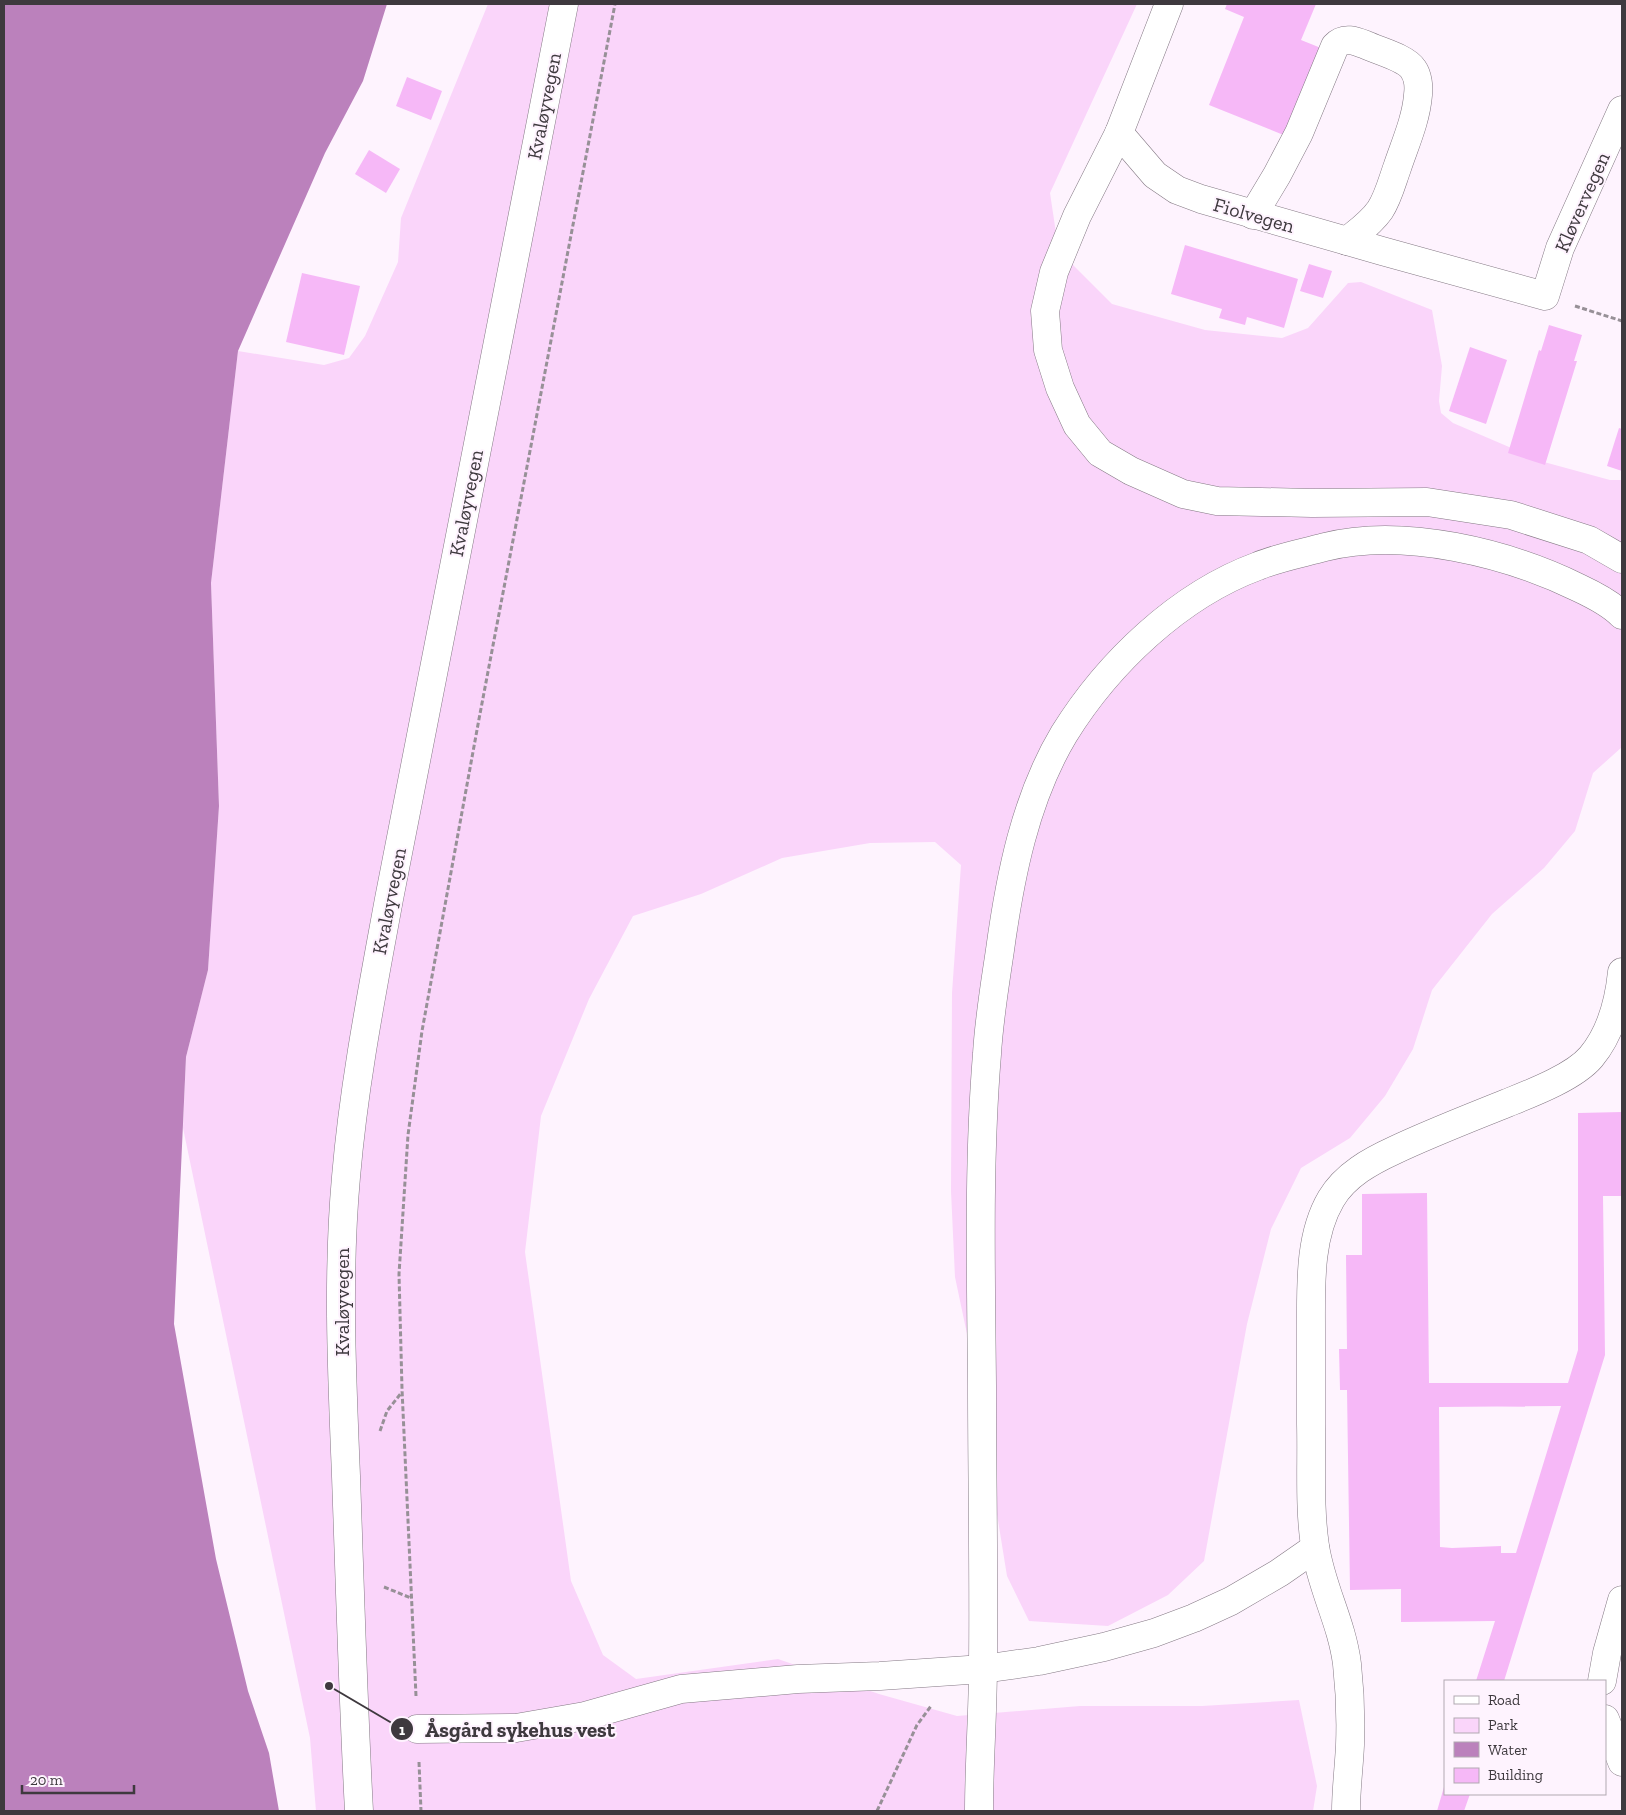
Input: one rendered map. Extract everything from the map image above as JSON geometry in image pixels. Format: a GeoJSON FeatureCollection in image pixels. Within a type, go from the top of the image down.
{"type":"FeatureCollection","features":[{"type":"Feature","properties":{"kind":"street","name":"Kvaløyvegen"},"geometry":{"type":"LineString","coordinates":[[359,1811],[352,1686],[341,1315],[342,1248],[352,1119],[362,1046],[387,909],[564,4]]}},
{"type":"Feature","properties":{"kind":"street"},"geometry":{"type":"LineString","coordinates":[[1169,4],[1118,133],[1077,216],[1054,272],[1045,311],[1048,350],[1060,388],[1077,425],[1100,453],[1131,471],[1183,494],[1217,501],[1312,503],[1427,502],[1511,514],[1589,540],[1622,559]]}},
{"type":"Feature","properties":{"kind":"street"},"geometry":{"type":"LineString","coordinates":[[1253,214],[1277,175],[1299,133],[1335,46],[1339,42],[1347,40],[1358,42],[1407,62],[1414,70],[1418,81],[1418,93],[1416,112],[1388,193],[1380,210],[1369,223],[1346,241]]}},
{"type":"Feature","properties":{"kind":"street","name":"Kløvervegen"},"geometry":{"type":"LineString","coordinates":[[1545,296],[1560,248],[1622,110]]}},
{"type":"Feature","properties":{"kind":"street","name":"Fiolvegen"},"geometry":{"type":"LineString","coordinates":[[1118,133],[1155,175],[1177,190],[1201,199],[1346,241],[1545,296]]}},
{"type":"Feature","properties":{"kind":"street"},"geometry":{"type":"LineString","coordinates":[[978,1811],[970,1670],[987,1051],[1004,923],[1015,863],[1029,813],[1048,764],[1065,733],[1101,683],[1130,651],[1168,618],[1213,586],[1258,566],[1342,543],[1390,540],[1447,545],[1502,558],[1553,575],[1598,597],[1622,615]]}},
{"type":"Feature","properties":{"kind":"street"},"geometry":{"type":"LineString","coordinates":[[1346,1811],[1350,1708],[1346,1661],[1338,1621],[1325,1586],[1315,1548],[1312,1501],[1312,1264],[1319,1227],[1331,1198],[1346,1180],[1371,1161],[1536,1091],[1566,1076],[1590,1058],[1609,1031],[1621,990],[1622,972]]}},
{"type":"Feature","properties":{"kind":"street"},"geometry":{"type":"LineString","coordinates":[[417,1729],[516,1728],[585,1716],[681,1689],[798,1679],[970,1670],[1039,1661],[1104,1647],[1154,1633],[1194,1618],[1231,1601],[1279,1573],[1315,1548]]}},
{"type":"Feature","properties":{"kind":"street"},"geometry":{"type":"LineString","coordinates":[[1602,1680],[1607,1652],[1622,1600]]}},
{"type":"Feature","properties":{"kind":"street"},"geometry":{"type":"LineString","coordinates":[[1606,1722],[1622,1762]]}},
{"type":"Feature","properties":{"kind":"path"},"geometry":{"type":"LineString","coordinates":[[421,1811],[402,1391],[399,1274],[408,1135],[422,1031],[480,709],[615,4]]}},
{"type":"Feature","properties":{"kind":"path"},"geometry":{"type":"LineString","coordinates":[[1545,296],[1622,321]]}},
{"type":"Feature","properties":{"kind":"path"},"geometry":{"type":"LineString","coordinates":[[379,1434],[387,1411],[402,1391]]}},
{"type":"Feature","properties":{"kind":"path"},"geometry":{"type":"LineString","coordinates":[[381,1586],[411,1598]]}},
{"type":"Feature","properties":{"kind":"path"},"geometry":{"type":"LineString","coordinates":[[877,1811],[917,1725],[970,1670]]}},
{"type":"Feature","properties":{"kind":"green space"},"geometry":{"type":"Polygon","coordinates":[[[488,4],[1137,4],[1050,193],[1056,233],[1071,263],[1112,304],[1205,330],[1282,338],[1308,328],[1348,283],[1361,282],[1432,310],[1442,366],[1439,401],[1441,413],[1453,423],[1544,462],[1610,480],[1622,480],[1622,747],[1593,773],[1575,831],[1544,868],[1492,914],[1432,990],[1413,1049],[1385,1096],[1350,1138],[1301,1168],[1271,1229],[1247,1324],[1204,1561],[1168,1595],[1108,1626],[1029,1621],[1007,1576],[971,1353],[955,1277],[951,1191],[952,993],[961,865],[935,842],[870,843],[782,858],[701,894],[633,916],[589,999],[541,1116],[525,1252],[571,1581],[603,1655],[636,1679],[778,1659],[879,1694],[957,1716],[1080,1706],[1202,1706],[1299,1700],[1317,1786],[1313,1811],[316,1811],[310,1738],[183,1128],[186,1057],[208,970],[219,806],[211,583],[238,351],[324,365],[349,358],[365,336],[398,262],[401,218],[488,4]]]}},
{"type":"Feature","properties":{"kind":"water"},"geometry":{"type":"Polygon","coordinates":[[[4,4],[387,4],[363,81],[325,153],[238,351],[211,583],[219,806],[208,970],[186,1057],[174,1324],[216,1559],[248,1691],[269,1753],[279,1811],[4,1811],[4,4]]]}},
{"type":"Feature","properties":{"kind":"building"},"geometry":{"type":"Polygon","coordinates":[[[1227,4],[1316,4],[1301,40],[1321,48],[1286,136],[1209,105],[1244,17],[1225,9],[1227,4]]]}},
{"type":"Feature","properties":{"kind":"building"},"geometry":{"type":"Polygon","coordinates":[[[407,77],[442,91],[431,120],[396,106],[407,77]]]}},
{"type":"Feature","properties":{"kind":"building"},"geometry":{"type":"Polygon","coordinates":[[[369,150],[400,169],[386,193],[355,174],[369,150]]]}},
{"type":"Feature","properties":{"kind":"building"},"geometry":{"type":"Polygon","coordinates":[[[1185,245],[1298,279],[1284,328],[1247,317],[1245,325],[1219,318],[1222,309],[1171,294],[1185,245]]]}},
{"type":"Feature","properties":{"kind":"building"},"geometry":{"type":"Polygon","coordinates":[[[1309,264],[1332,271],[1323,298],[1300,291],[1309,264]]]}},
{"type":"Feature","properties":{"kind":"building"},"geometry":{"type":"Polygon","coordinates":[[[302,273],[360,286],[344,355],[286,342],[302,273]]]}},
{"type":"Feature","properties":{"kind":"building"},"geometry":{"type":"Polygon","coordinates":[[[1549,325],[1582,335],[1574,361],[1577,361],[1545,465],[1508,453],[1539,350],[1541,351],[1549,325]]]}},
{"type":"Feature","properties":{"kind":"building"},"geometry":{"type":"Polygon","coordinates":[[[1470,347],[1507,360],[1486,424],[1449,411],[1470,347]]]}},
{"type":"Feature","properties":{"kind":"building"},"geometry":{"type":"Polygon","coordinates":[[[1619,428],[1622,429],[1622,471],[1607,466],[1619,428]]]}},
{"type":"Feature","properties":{"kind":"building"},"geometry":{"type":"Polygon","coordinates":[[[1622,1112],[1622,1196],[1603,1196],[1605,1355],[1504,1680],[1476,1680],[1495,1621],[1401,1622],[1401,1589],[1350,1590],[1347,1390],[1340,1390],[1339,1349],[1347,1349],[1346,1255],[1362,1255],[1362,1194],[1427,1193],[1429,1383],[1568,1383],[1578,1350],[1578,1113],[1622,1112]],[[1561,1406],[1439,1407],[1440,1547],[1501,1546],[1501,1553],[1516,1553],[1561,1406]]]}},
{"type":"Feature","properties":{"kind":"building"},"geometry":{"type":"Polygon","coordinates":[[[1444,1787],[1444,1795],[1470,1795],[1464,1811],[1437,1811],[1444,1787]]]}},
{"type":"Feature","properties":{"kind":"place","name":"Åsgård sykehus vest"},"geometry":{"type":"Point","coordinates":[329,1686]}}]}
